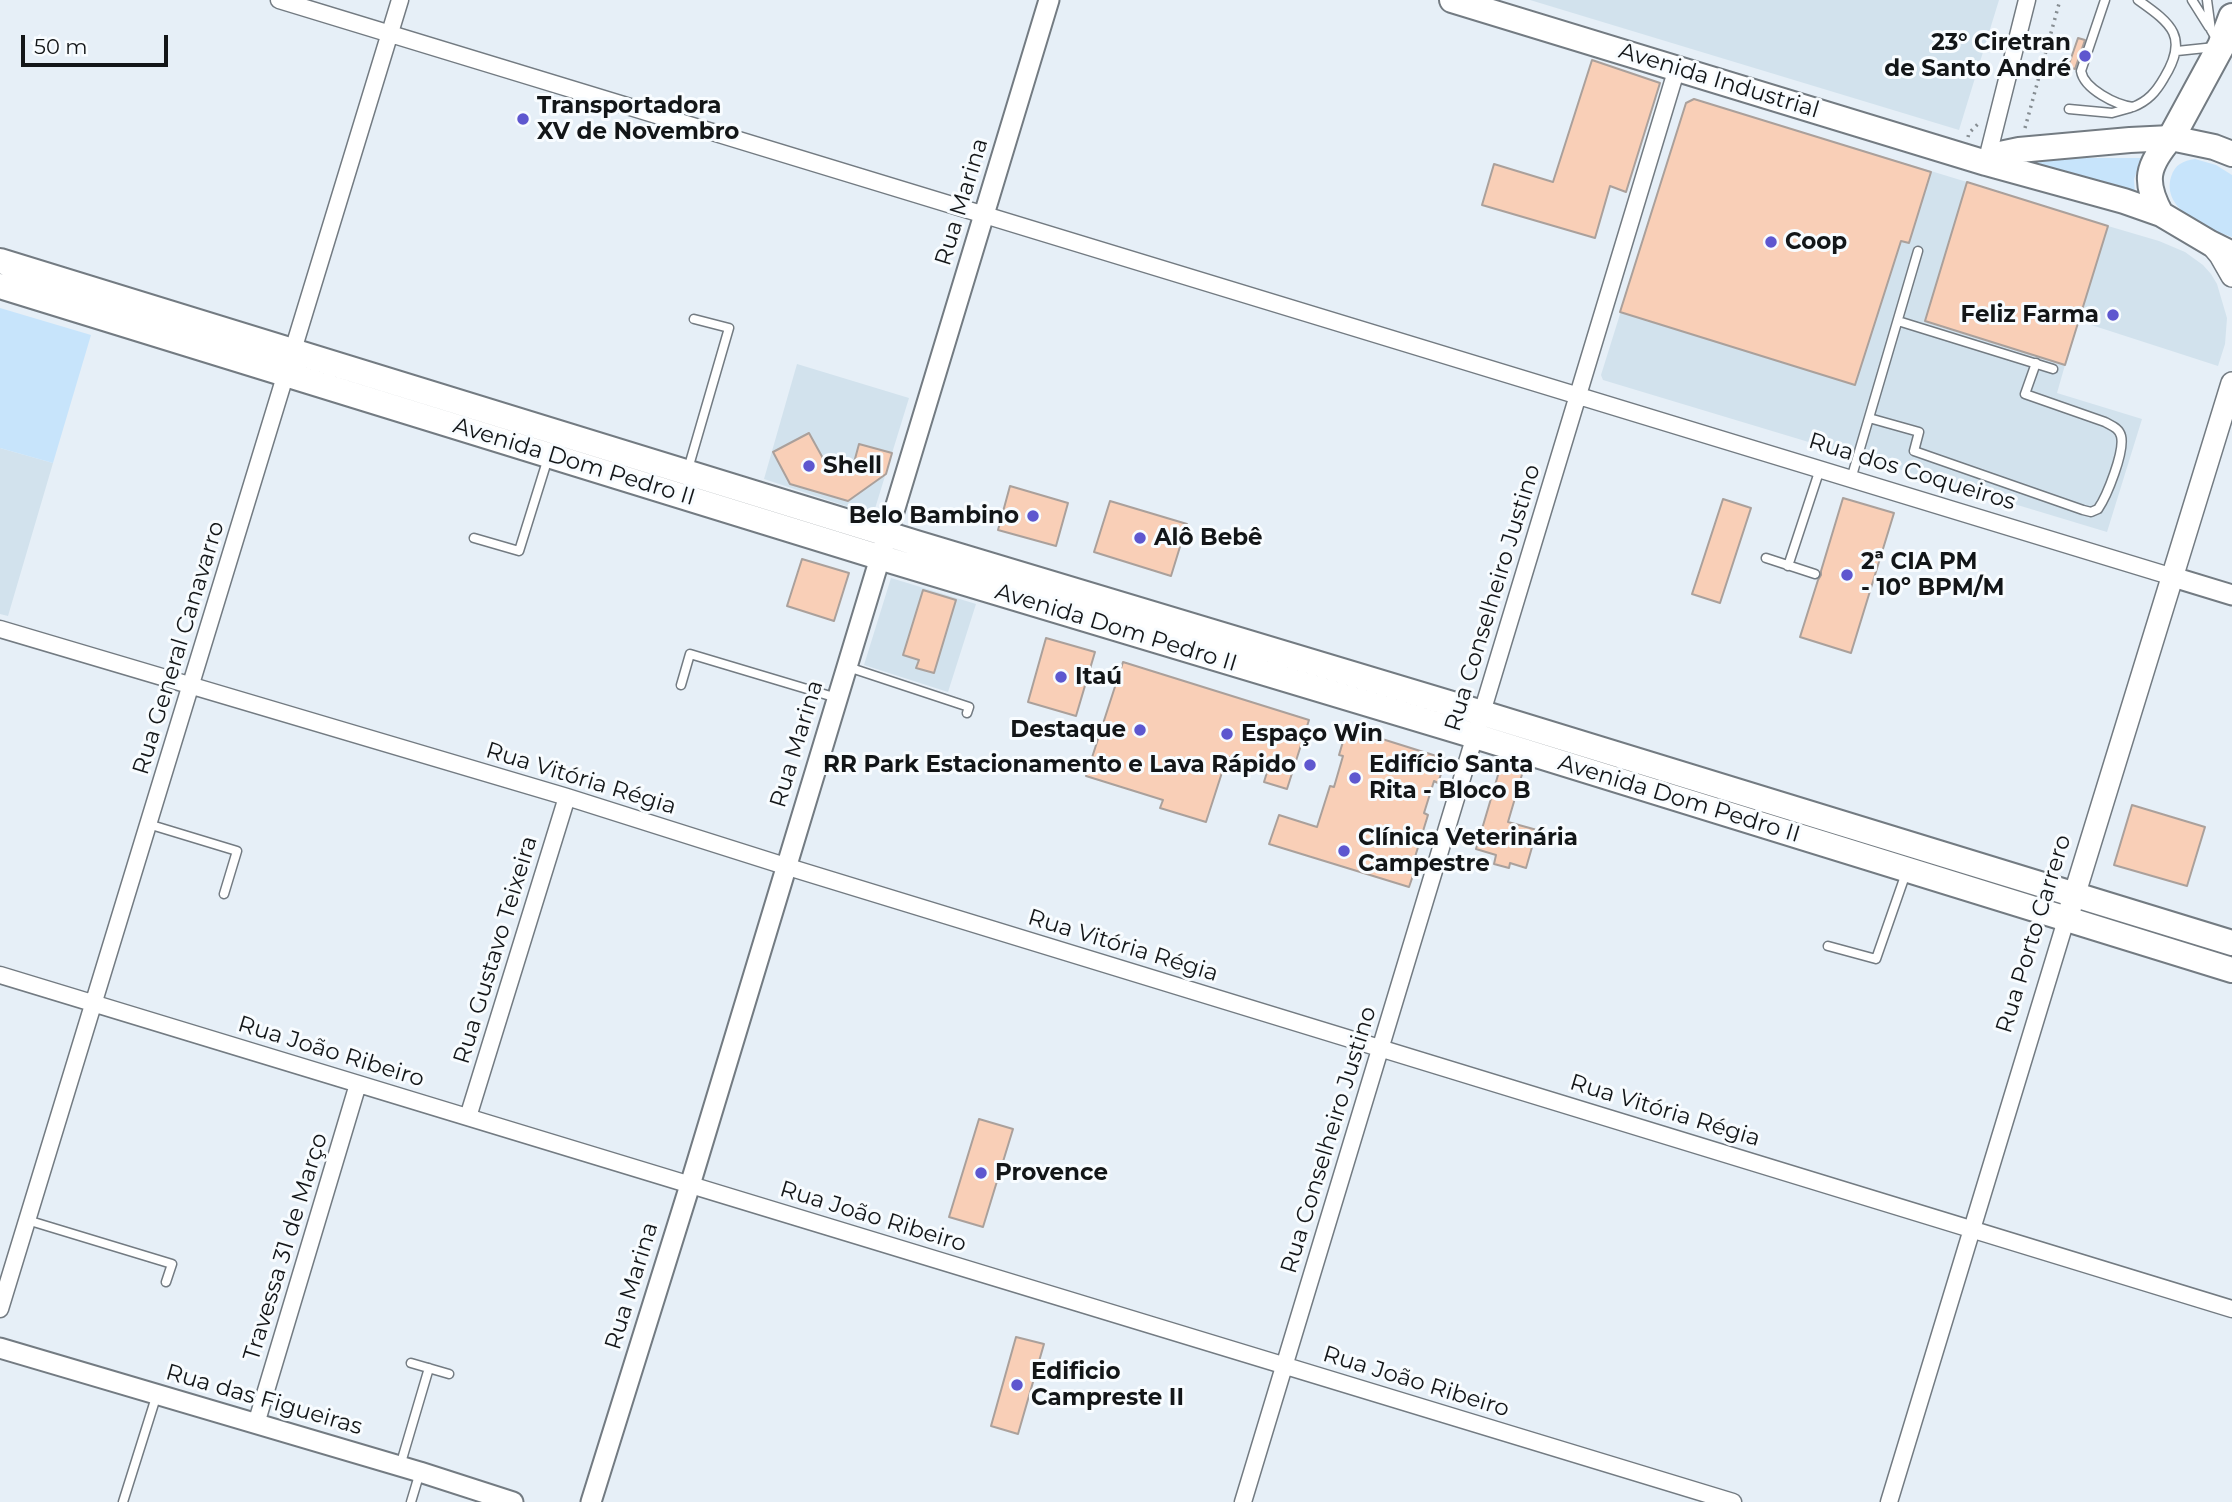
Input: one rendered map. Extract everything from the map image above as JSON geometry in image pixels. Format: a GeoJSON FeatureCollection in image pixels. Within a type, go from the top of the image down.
{"type":"FeatureCollection","features":[{"type":"Feature","properties":{"kind":"highway"},"geometry":{"type":"LineString","coordinates":[[2171,138],[2221,31]]}},
{"type":"Feature","properties":{"kind":"main road","name":"Avenida Industrial"},"geometry":{"type":"LineString","coordinates":[[1459,1],[1986,163],[2105,195],[2161,214],[2221,248]]}},
{"type":"Feature","properties":{"kind":"main road"},"geometry":{"type":"LineString","coordinates":[[2161,214],[2151,196],[2148,181],[2151,166],[2171,138]]}},
{"type":"Feature","properties":{"kind":"main road"},"geometry":{"type":"LineString","coordinates":[[1986,163],[2000,154],[2040,147],[2171,138],[2214,147],[2232,154]]}},
{"type":"Feature","properties":{"kind":"main road"},"geometry":{"type":"LineString","coordinates":[[2221,248],[2220,255],[2232,276]]}},
{"type":"Feature","properties":{"kind":"main road","name":"Avenida Dom Pedro II"},"geometry":{"type":"LineString","coordinates":[[0,261],[687,472],[883,545]]}},
{"type":"Feature","properties":{"kind":"main road","name":"Avenida Dom Pedro II"},"geometry":{"type":"LineString","coordinates":[[0,286],[549,455],[883,545],[1479,725],[2074,895],[2232,943]]}},
{"type":"Feature","properties":{"kind":"main road","name":"Rua Porto Carrero"},"geometry":{"type":"LineString","coordinates":[[2066,919],[2232,383]]}},
{"type":"Feature","properties":{"kind":"main road","name":"Avenida Dom Pedro II"},"geometry":{"type":"LineString","coordinates":[[1479,725],[1907,870],[2232,970]]}},
{"type":"Feature","properties":{"kind":"street","name":"Rua dos Coqueiros"},"geometry":{"type":"LineString","coordinates":[[279,0],[2232,595]]}},
{"type":"Feature","properties":{"kind":"street","name":"Rua General Canavarro"},"geometry":{"type":"LineString","coordinates":[[0,1309],[400,0]]}},
{"type":"Feature","properties":{"kind":"street","name":"Rua Marina"},"geometry":{"type":"LineString","coordinates":[[591,1502],[690,1185],[1049,0]]}},
{"type":"Feature","properties":{"kind":"street"},"geometry":{"type":"LineString","coordinates":[[1986,163],[2027,0]]}},
{"type":"Feature","properties":{"kind":"street","name":"Rua Conselheiro Justino"},"geometry":{"type":"LineString","coordinates":[[1243,1502],[1677,68]]}},
{"type":"Feature","properties":{"kind":"street","name":"Rua Vitória Régia"},"geometry":{"type":"LineString","coordinates":[[0,629],[567,797],[2232,1309]]}},
{"type":"Feature","properties":{"kind":"street","name":"Rua Gustavo Teixeira"},"geometry":{"type":"LineString","coordinates":[[468,1117],[567,797]]}},
{"type":"Feature","properties":{"kind":"street","name":"Rua Porto Carrero"},"geometry":{"type":"LineString","coordinates":[[1889,1502],[2066,919]]}},
{"type":"Feature","properties":{"kind":"street","name":"Rua João Ribeiro"},"geometry":{"type":"LineString","coordinates":[[0,975],[1733,1502]]}},
{"type":"Feature","properties":{"kind":"street","name":"Travessa 31 de Março"},"geometry":{"type":"LineString","coordinates":[[257,1424],[358,1084]]}},
{"type":"Feature","properties":{"kind":"street","name":"Rua das Figueiras"},"geometry":{"type":"LineString","coordinates":[[0,1348],[513,1502]]}},
{"type":"Feature","properties":{"kind":"lane"},"geometry":{"type":"LineString","coordinates":[[2105,0],[2081,71],[2082,77],[2114,102],[2133,107]]}},
{"type":"Feature","properties":{"kind":"lane"},"geometry":{"type":"LineString","coordinates":[[2068,109],[2112,113],[2133,107],[2152,96],[2177,51],[2175,35],[2168,24],[2138,0]]}},
{"type":"Feature","properties":{"kind":"lane"},"geometry":{"type":"LineString","coordinates":[[2192,0],[2221,31]]}},
{"type":"Feature","properties":{"kind":"lane"},"geometry":{"type":"LineString","coordinates":[[2207,0],[2221,31]]}},
{"type":"Feature","properties":{"kind":"lane"},"geometry":{"type":"LineString","coordinates":[[2177,51],[2221,31]]}},
{"type":"Feature","properties":{"kind":"lane"},"geometry":{"type":"LineString","coordinates":[[1851,479],[1918,251]]}},
{"type":"Feature","properties":{"kind":"lane"},"geometry":{"type":"LineString","coordinates":[[687,472],[729,328],[694,318]]}},
{"type":"Feature","properties":{"kind":"lane"},"geometry":{"type":"LineString","coordinates":[[1898,321],[2053,369]]}},
{"type":"Feature","properties":{"kind":"lane"},"geometry":{"type":"LineString","coordinates":[[1869,418],[1919,432],[1914,451],[2091,512],[2098,509],[2111,482],[2122,444],[2121,434],[2105,422],[2025,394],[2036,363]]}},
{"type":"Feature","properties":{"kind":"lane"},"geometry":{"type":"LineString","coordinates":[[474,538],[519,551],[549,455]]}},
{"type":"Feature","properties":{"kind":"lane"},"geometry":{"type":"LineString","coordinates":[[1788,566],[1819,469]]}},
{"type":"Feature","properties":{"kind":"lane"},"geometry":{"type":"LineString","coordinates":[[1766,558],[1815,574]]}},
{"type":"Feature","properties":{"kind":"lane"},"geometry":{"type":"LineString","coordinates":[[681,685],[690,654],[836,698]]}},
{"type":"Feature","properties":{"kind":"lane"},"geometry":{"type":"LineString","coordinates":[[846,667],[969,707],[967,713]]}},
{"type":"Feature","properties":{"kind":"lane"},"geometry":{"type":"LineString","coordinates":[[148,824],[237,851],[224,894]]}},
{"type":"Feature","properties":{"kind":"lane"},"geometry":{"type":"LineString","coordinates":[[1828,946],[1876,959],[1907,870]]}},
{"type":"Feature","properties":{"kind":"lane"},"geometry":{"type":"LineString","coordinates":[[27,1220],[172,1264],[166,1282]]}},
{"type":"Feature","properties":{"kind":"lane"},"geometry":{"type":"LineString","coordinates":[[411,1363],[449,1374]]}},
{"type":"Feature","properties":{"kind":"lane"},"geometry":{"type":"LineString","coordinates":[[400,1466],[429,1368]]}},
{"type":"Feature","properties":{"kind":"lane"},"geometry":{"type":"LineString","coordinates":[[123,1502],[157,1394]]}},
{"type":"Feature","properties":{"kind":"lane"},"geometry":{"type":"LineString","coordinates":[[411,1502],[420,1472]]}},
{"type":"Feature","properties":{"kind":"path"},"geometry":{"type":"LineString","coordinates":[[2028,116],[2060,0]]}},
{"type":"Feature","properties":{"kind":"shaded area"},"geometry":{"type":"Polygon","coordinates":[[[1530,0],[1999,0],[1959,130],[1530,0]]]}},
{"type":"Feature","properties":{"kind":"shaded area"},"geometry":{"type":"Polygon","coordinates":[[[1694,99],[1967,182],[1926,321],[2065,365],[2057,393],[2142,419],[2107,532],[1603,380],[1601,375],[1686,103],[1694,99]]]}},
{"type":"Feature","properties":{"kind":"shaded area"},"geometry":{"type":"Polygon","coordinates":[[[2033,158],[2142,158],[2134,179],[2135,195],[2034,166],[2030,162],[2033,158]]]}},
{"type":"Feature","properties":{"kind":"shaded area"},"geometry":{"type":"Polygon","coordinates":[[[2195,159],[2216,165],[2232,175],[2232,237],[2189,216],[2173,199],[2170,189],[2175,169],[2180,164],[2195,159]]]}},
{"type":"Feature","properties":{"kind":"shaded area"},"geometry":{"type":"Polygon","coordinates":[[[2108,226],[2159,241],[2185,252],[2211,274],[2217,284],[2227,318],[2225,344],[2218,366],[2079,321],[2108,226]]]}},
{"type":"Feature","properties":{"kind":"shaded area"},"geometry":{"type":"Polygon","coordinates":[[[0,308],[91,335],[53,463],[0,448],[0,308]]]}},
{"type":"Feature","properties":{"kind":"shaded area"},"geometry":{"type":"Polygon","coordinates":[[[797,364],[909,398],[873,515],[764,479],[797,364]]]}},
{"type":"Feature","properties":{"kind":"shaded area"},"geometry":{"type":"Polygon","coordinates":[[[0,448],[53,463],[8,616],[0,614],[0,448]]]}},
{"type":"Feature","properties":{"kind":"shaded area"},"geometry":{"type":"Polygon","coordinates":[[[891,578],[976,604],[948,692],[864,665],[891,578]]]}},
{"type":"Feature","properties":{"kind":"building"},"geometry":{"type":"Polygon","coordinates":[[[2078,38],[2085,40],[2075,69],[2068,67],[2078,38]]]}},
{"type":"Feature","properties":{"kind":"building"},"geometry":{"type":"Polygon","coordinates":[[[1592,60],[1660,83],[1626,192],[1610,186],[1595,238],[1482,205],[1494,164],[1553,182],[1592,60]]]}},
{"type":"Feature","properties":{"kind":"building","name":"Coop"},"geometry":{"type":"Polygon","coordinates":[[[1694,99],[1931,172],[1909,243],[1901,241],[1855,385],[1620,312],[1686,103],[1694,99]]]}},
{"type":"Feature","properties":{"kind":"building"},"geometry":{"type":"Polygon","coordinates":[[[1967,182],[2108,226],[2065,365],[1925,321],[1967,182]]]}},
{"type":"Feature","properties":{"kind":"building","name":"Shell"},"geometry":{"type":"Polygon","coordinates":[[[809,433],[825,462],[852,470],[859,444],[892,453],[886,474],[848,501],[790,484],[773,452],[809,433]]]}},
{"type":"Feature","properties":{"kind":"building","name":"Belo Bambino"},"geometry":{"type":"Polygon","coordinates":[[[1010,486],[1068,503],[1056,546],[998,530],[1010,486]]]}},
{"type":"Feature","properties":{"kind":"building","name":"2ª CIA PM - 10º BPM/M"},"geometry":{"type":"Polygon","coordinates":[[[1843,498],[1894,513],[1851,653],[1800,637],[1843,498]]]}},
{"type":"Feature","properties":{"kind":"building"},"geometry":{"type":"Polygon","coordinates":[[[1723,499],[1751,508],[1720,603],[1692,594],[1723,499]]]}},
{"type":"Feature","properties":{"kind":"building","name":"Alô Bebê"},"geometry":{"type":"Polygon","coordinates":[[[1110,501],[1187,524],[1171,576],[1094,552],[1110,501]]]}},
{"type":"Feature","properties":{"kind":"building"},"geometry":{"type":"Polygon","coordinates":[[[802,559],[849,573],[834,621],[787,606],[802,559]]]}},
{"type":"Feature","properties":{"kind":"building"},"geometry":{"type":"Polygon","coordinates":[[[923,590],[956,600],[934,673],[916,668],[919,660],[903,655],[923,590]]]}},
{"type":"Feature","properties":{"kind":"building","name":"Itaú"},"geometry":{"type":"Polygon","coordinates":[[[1046,638],[1095,652],[1076,716],[1028,702],[1046,638]]]}},
{"type":"Feature","properties":{"kind":"building"},"geometry":{"type":"Polygon","coordinates":[[[1123,662],[1309,720],[1287,789],[1264,782],[1268,769],[1227,757],[1206,822],[1160,808],[1163,800],[1086,776],[1123,662]]]}},
{"type":"Feature","properties":{"kind":"building"},"geometry":{"type":"Polygon","coordinates":[[[1347,728],[1446,759],[1438,783],[1434,781],[1424,813],[1428,815],[1415,857],[1419,858],[1409,887],[1269,844],[1279,815],[1317,827],[1330,786],[1334,787],[1343,756],[1339,755],[1347,728]]]}},
{"type":"Feature","properties":{"kind":"building"},"geometry":{"type":"Polygon","coordinates":[[[1501,765],[1523,771],[1508,822],[1537,830],[1526,868],[1510,863],[1509,868],[1494,864],[1496,855],[1476,849],[1501,765]]]}},
{"type":"Feature","properties":{"kind":"building"},"geometry":{"type":"Polygon","coordinates":[[[2132,805],[2205,827],[2187,886],[2114,865],[2132,805]]]}},
{"type":"Feature","properties":{"kind":"building","name":"Provence"},"geometry":{"type":"Polygon","coordinates":[[[979,1119],[1013,1129],[983,1227],[949,1217],[979,1119]]]}},
{"type":"Feature","properties":{"kind":"building","name":"Edificio Campreste II"},"geometry":{"type":"Polygon","coordinates":[[[1016,1337],[1044,1344],[1018,1434],[991,1426],[1016,1337]]]}},
{"type":"Feature","properties":{"kind":"place","name":"23° Ciretran de Santo André"},"geometry":{"type":"Point","coordinates":[2085,56]}},
{"type":"Feature","properties":{"kind":"place","name":"Transportadora XV de Novembro"},"geometry":{"type":"Point","coordinates":[523,119]}},
{"type":"Feature","properties":{"kind":"place","name":"Coop"},"geometry":{"type":"Point","coordinates":[1771,242]}},
{"type":"Feature","properties":{"kind":"place","name":"Feliz Farma"},"geometry":{"type":"Point","coordinates":[2113,315]}},
{"type":"Feature","properties":{"kind":"place","name":"Shell"},"geometry":{"type":"Point","coordinates":[809,466]}},
{"type":"Feature","properties":{"kind":"place","name":"Belo Bambino"},"geometry":{"type":"Point","coordinates":[1033,516]}},
{"type":"Feature","properties":{"kind":"place","name":"Alô Bebê"},"geometry":{"type":"Point","coordinates":[1140,538]}},
{"type":"Feature","properties":{"kind":"place","name":"2ª CIA PM - 10º BPM/M"},"geometry":{"type":"Point","coordinates":[1847,575]}},
{"type":"Feature","properties":{"kind":"place","name":"Itaú"},"geometry":{"type":"Point","coordinates":[1061,677]}},
{"type":"Feature","properties":{"kind":"place","name":"Destaque"},"geometry":{"type":"Point","coordinates":[1140,730]}},
{"type":"Feature","properties":{"kind":"place","name":"Espaço Win"},"geometry":{"type":"Point","coordinates":[1227,734]}},
{"type":"Feature","properties":{"kind":"place","name":"RR Park Estacionamento e Lava Rápido"},"geometry":{"type":"Point","coordinates":[1310,765]}},
{"type":"Feature","properties":{"kind":"place","name":"Edifício Santa Rita - Bloco B"},"geometry":{"type":"Point","coordinates":[1355,778]}},
{"type":"Feature","properties":{"kind":"place","name":"Clínica Veterinária Campestre"},"geometry":{"type":"Point","coordinates":[1344,851]}},
{"type":"Feature","properties":{"kind":"place","name":"Provence"},"geometry":{"type":"Point","coordinates":[981,1173]}},
{"type":"Feature","properties":{"kind":"place","name":"Edificio Campreste II"},"geometry":{"type":"Point","coordinates":[1017,1385]}}]}
